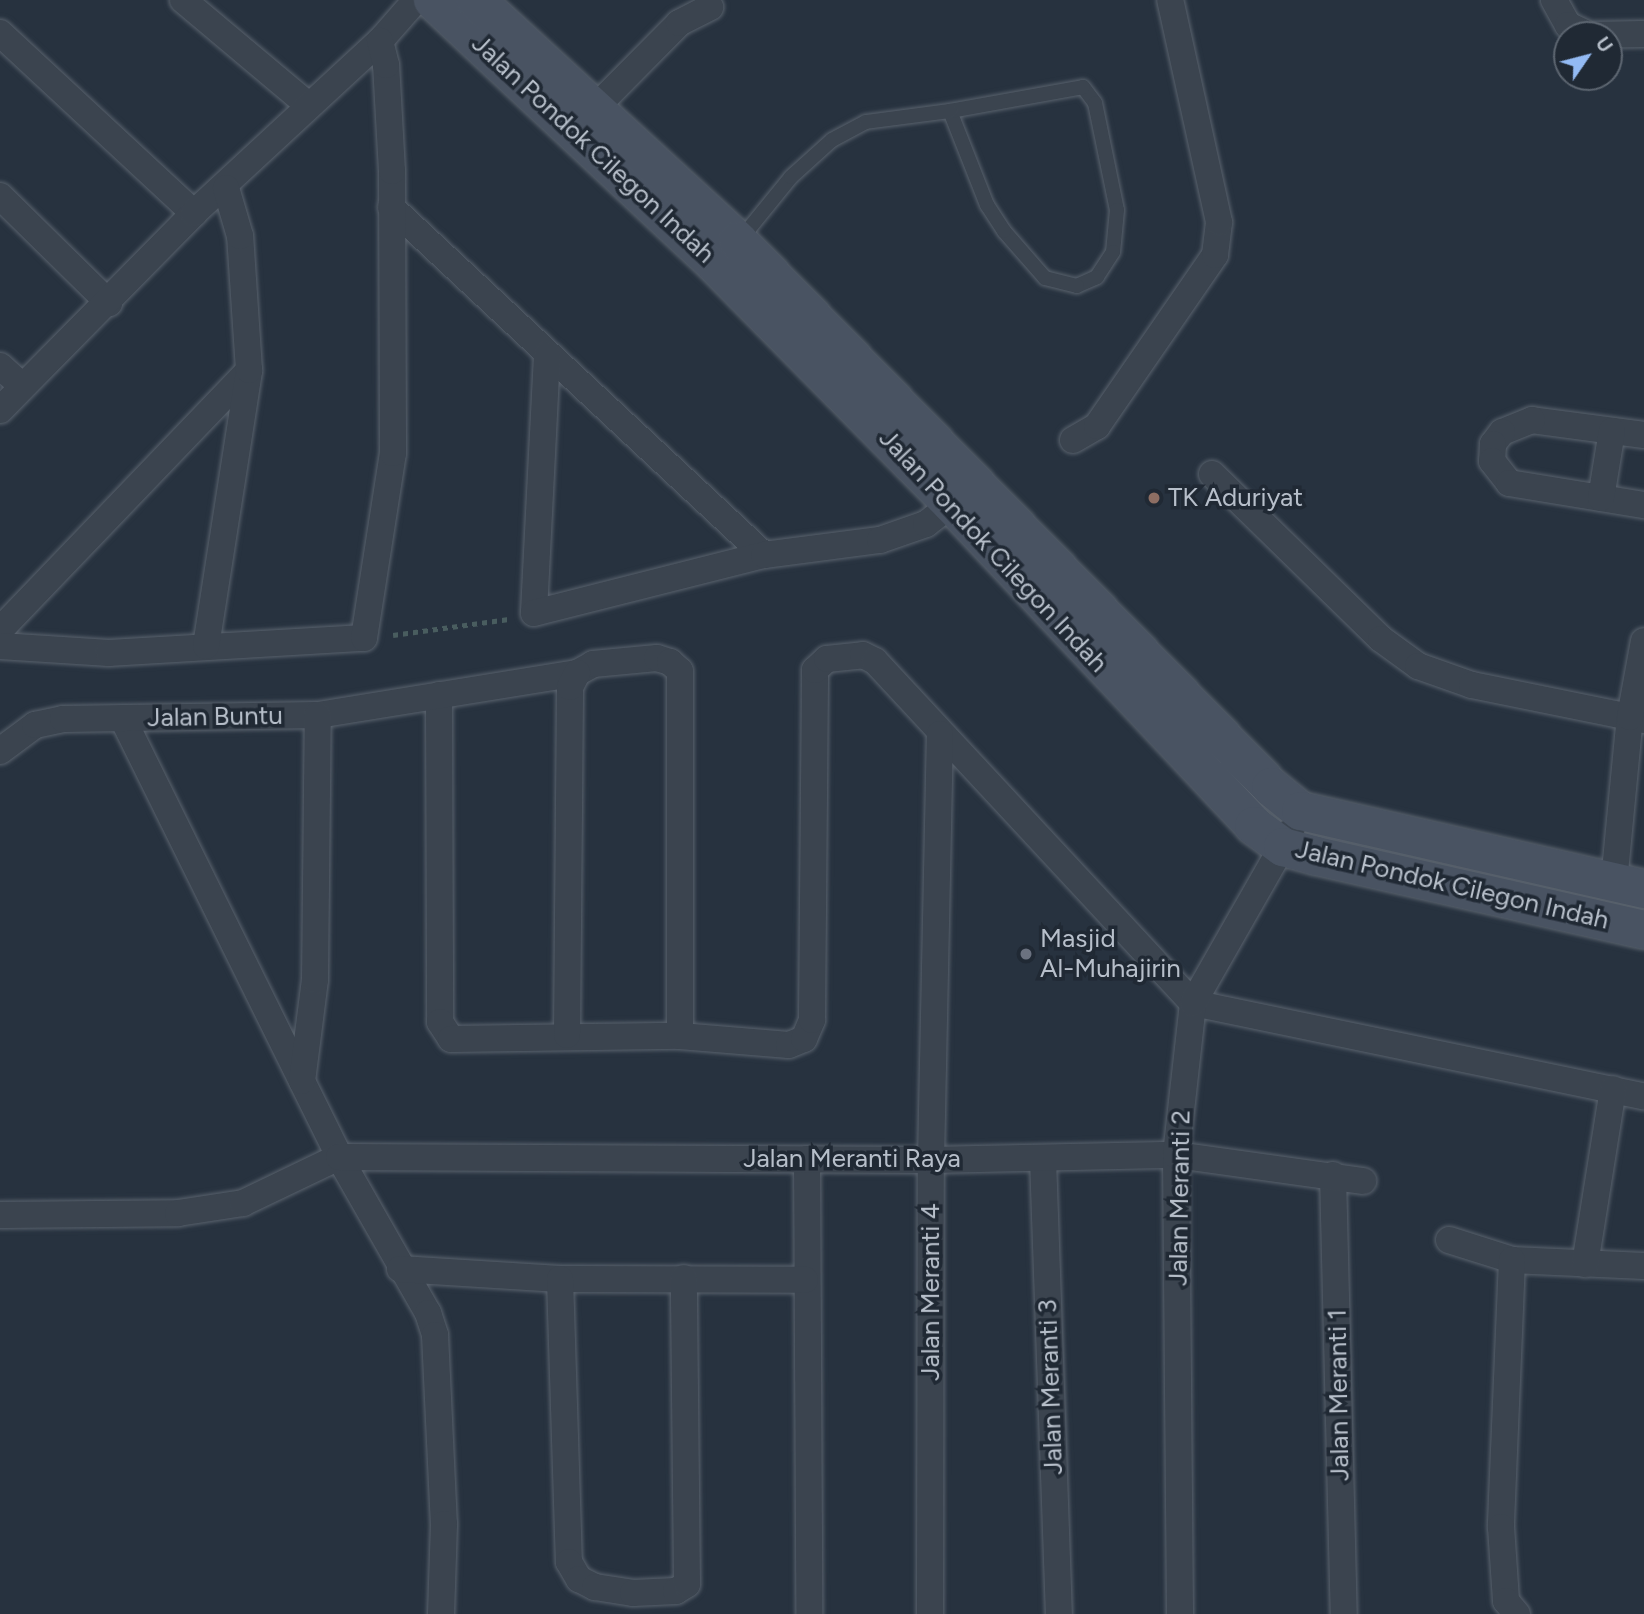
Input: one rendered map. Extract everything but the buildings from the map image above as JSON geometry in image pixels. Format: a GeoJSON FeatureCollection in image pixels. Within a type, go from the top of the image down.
{"type":"FeatureCollection","features":[{"type":"Feature","properties":{"kind":"street"},"geometry":{"type":"LineString","coordinates":[[183,0],[307,104]]}},
{"type":"Feature","properties":{"kind":"street"},"geometry":{"type":"LineString","coordinates":[[0,410],[109,303],[194,214],[226,188],[307,104],[380,41],[416,0]]}},
{"type":"Feature","properties":{"kind":"street","name":"Jalan Pondok Cilegon Indah"},"geometry":{"type":"LineString","coordinates":[[433,0],[727,253],[1271,787],[1301,811],[1629,885]]}},
{"type":"Feature","properties":{"kind":"street","name":"Jalan Pondok Cilegon Indah"},"geometry":{"type":"LineString","coordinates":[[476,0],[593,110],[727,253],[952,504],[1227,798],[1283,847],[1644,930]]}},
{"type":"Feature","properties":{"kind":"street"},"geometry":{"type":"LineString","coordinates":[[1073,440],[1097,426],[1215,255],[1219,222],[1170,0]]}},
{"type":"Feature","properties":{"kind":"street"},"geometry":{"type":"LineString","coordinates":[[1554,0],[1568,25],[1589,35],[1644,34]]}},
{"type":"Feature","properties":{"kind":"street"},"geometry":{"type":"LineString","coordinates":[[593,110],[679,23],[710,7]]}},
{"type":"Feature","properties":{"kind":"street"},"geometry":{"type":"LineString","coordinates":[[0,33],[194,214]]}},
{"type":"Feature","properties":{"kind":"street"},"geometry":{"type":"LineString","coordinates":[[0,646],[109,653],[364,638],[393,453],[390,112],[380,41]]}},
{"type":"Feature","properties":{"kind":"street"},"geometry":{"type":"LineString","coordinates":[[206,646],[249,370],[240,236],[226,188]]}},
{"type":"Feature","properties":{"kind":"street"},"geometry":{"type":"LineString","coordinates":[[0,196],[109,303]]}},
{"type":"Feature","properties":{"kind":"street"},"geometry":{"type":"LineString","coordinates":[[391,207],[764,555]]}},
{"type":"Feature","properties":{"kind":"street"},"geometry":{"type":"LineString","coordinates":[[547,355],[534,613],[764,555],[890,538],[926,524],[952,504]]}},
{"type":"Feature","properties":{"kind":"street"},"geometry":{"type":"LineString","coordinates":[[0,366],[22,387]]}},
{"type":"Feature","properties":{"kind":"street"},"geometry":{"type":"LineString","coordinates":[[0,630],[249,370]]}},
{"type":"Feature","properties":{"kind":"street"},"geometry":{"type":"LineString","coordinates":[[1644,435],[1532,420],[1515,424],[1493,444],[1496,470],[1510,483],[1644,505]]}},
{"type":"Feature","properties":{"kind":"street"},"geometry":{"type":"LineString","coordinates":[[1601,498],[1612,431]]}},
{"type":"Feature","properties":{"kind":"street"},"geometry":{"type":"LineString","coordinates":[[1212,474],[1381,639],[1418,666],[1472,685],[1637,718]]}},
{"type":"Feature","properties":{"kind":"street"},"geometry":{"type":"LineString","coordinates":[[1629,885],[1637,718],[1644,641]]}},
{"type":"Feature","properties":{"kind":"street"},"geometry":{"type":"LineString","coordinates":[[439,695],[440,1023],[451,1040],[567,1035],[680,1037],[789,1045],[804,1040],[812,1020],[815,670],[820,663],[863,655],[875,661],[940,734],[1193,1003],[1644,1096]]}},
{"type":"Feature","properties":{"kind":"street","name":"Jalan Buntu"},"geometry":{"type":"LineString","coordinates":[[0,751],[35,725],[64,719],[318,715],[577,673],[593,664],[657,658],[680,671],[680,1037]]}},
{"type":"Feature","properties":{"kind":"street"},"geometry":{"type":"LineString","coordinates":[[567,1035],[570,687],[577,673]]}},
{"type":"Feature","properties":{"kind":"street"},"geometry":{"type":"LineString","coordinates":[[302,1081],[315,980],[318,715]]}},
{"type":"Feature","properties":{"kind":"street"},"geometry":{"type":"LineString","coordinates":[[123,719],[338,1157],[435,1335],[443,1524],[441,1614]]}},
{"type":"Feature","properties":{"kind":"street","name":"Jalan Meranti 4"},"geometry":{"type":"LineString","coordinates":[[930,1606],[931,1160],[940,734]]}},
{"type":"Feature","properties":{"kind":"street","name":"Jalan Meranti 2"},"geometry":{"type":"LineString","coordinates":[[1180,1614],[1176,1155],[1193,1003],[1301,811]]}},
{"type":"Feature","properties":{"kind":"street"},"geometry":{"type":"LineString","coordinates":[[1585,1264],[1613,1089]]}},
{"type":"Feature","properties":{"kind":"street","name":"Jalan Meranti Raya"},"geometry":{"type":"LineString","coordinates":[[338,1157],[931,1160],[1176,1155],[1363,1181]]}},
{"type":"Feature","properties":{"kind":"street"},"geometry":{"type":"LineString","coordinates":[[0,1215],[178,1213],[243,1203],[338,1157]]}},
{"type":"Feature","properties":{"kind":"street"},"geometry":{"type":"LineString","coordinates":[[807,1159],[805,1280],[809,1614]]}},
{"type":"Feature","properties":{"kind":"street","name":"Jalan Meranti 3"},"geometry":{"type":"LineString","coordinates":[[1043,1159],[1059,1614]]}},
{"type":"Feature","properties":{"kind":"street","name":"Jalan Meranti 1"},"geometry":{"type":"LineString","coordinates":[[1333,1175],[1345,1614]]}},
{"type":"Feature","properties":{"kind":"street"},"geometry":{"type":"LineString","coordinates":[[1449,1240],[1512,1260],[1644,1266]]}},
{"type":"Feature","properties":{"kind":"street"},"geometry":{"type":"LineString","coordinates":[[1512,1260],[1501,1527],[1506,1601],[1517,1614]]}},
{"type":"Feature","properties":{"kind":"street"},"geometry":{"type":"LineString","coordinates":[[400,1269],[560,1279],[805,1280]]}},
{"type":"Feature","properties":{"kind":"street"},"geometry":{"type":"LineString","coordinates":[[560,1279],[569,1562],[579,1578],[595,1587],[633,1593],[676,1591],[687,1584],[684,1278]]}},
{"type":"Feature","properties":{"kind":"lane"},"geometry":{"type":"LineString","coordinates":[[727,253],[792,177],[832,140],[866,122],[950,111],[1083,87],[1090,92],[1117,210],[1113,252],[1097,277],[1077,286],[1058,284],[1026,259],[986,205],[950,111]]}},
{"type":"Feature","properties":{"kind":"path"},"geometry":{"type":"LineString","coordinates":[[364,638],[534,613]]}},
{"type":"Feature","properties":{"kind":"place","name":"TK Aduriyat"},"geometry":{"type":"Point","coordinates":[1154,498]}},
{"type":"Feature","properties":{"kind":"place","name":"Masjid Al-Muhajirin"},"geometry":{"type":"Point","coordinates":[1026,954]}}]}
